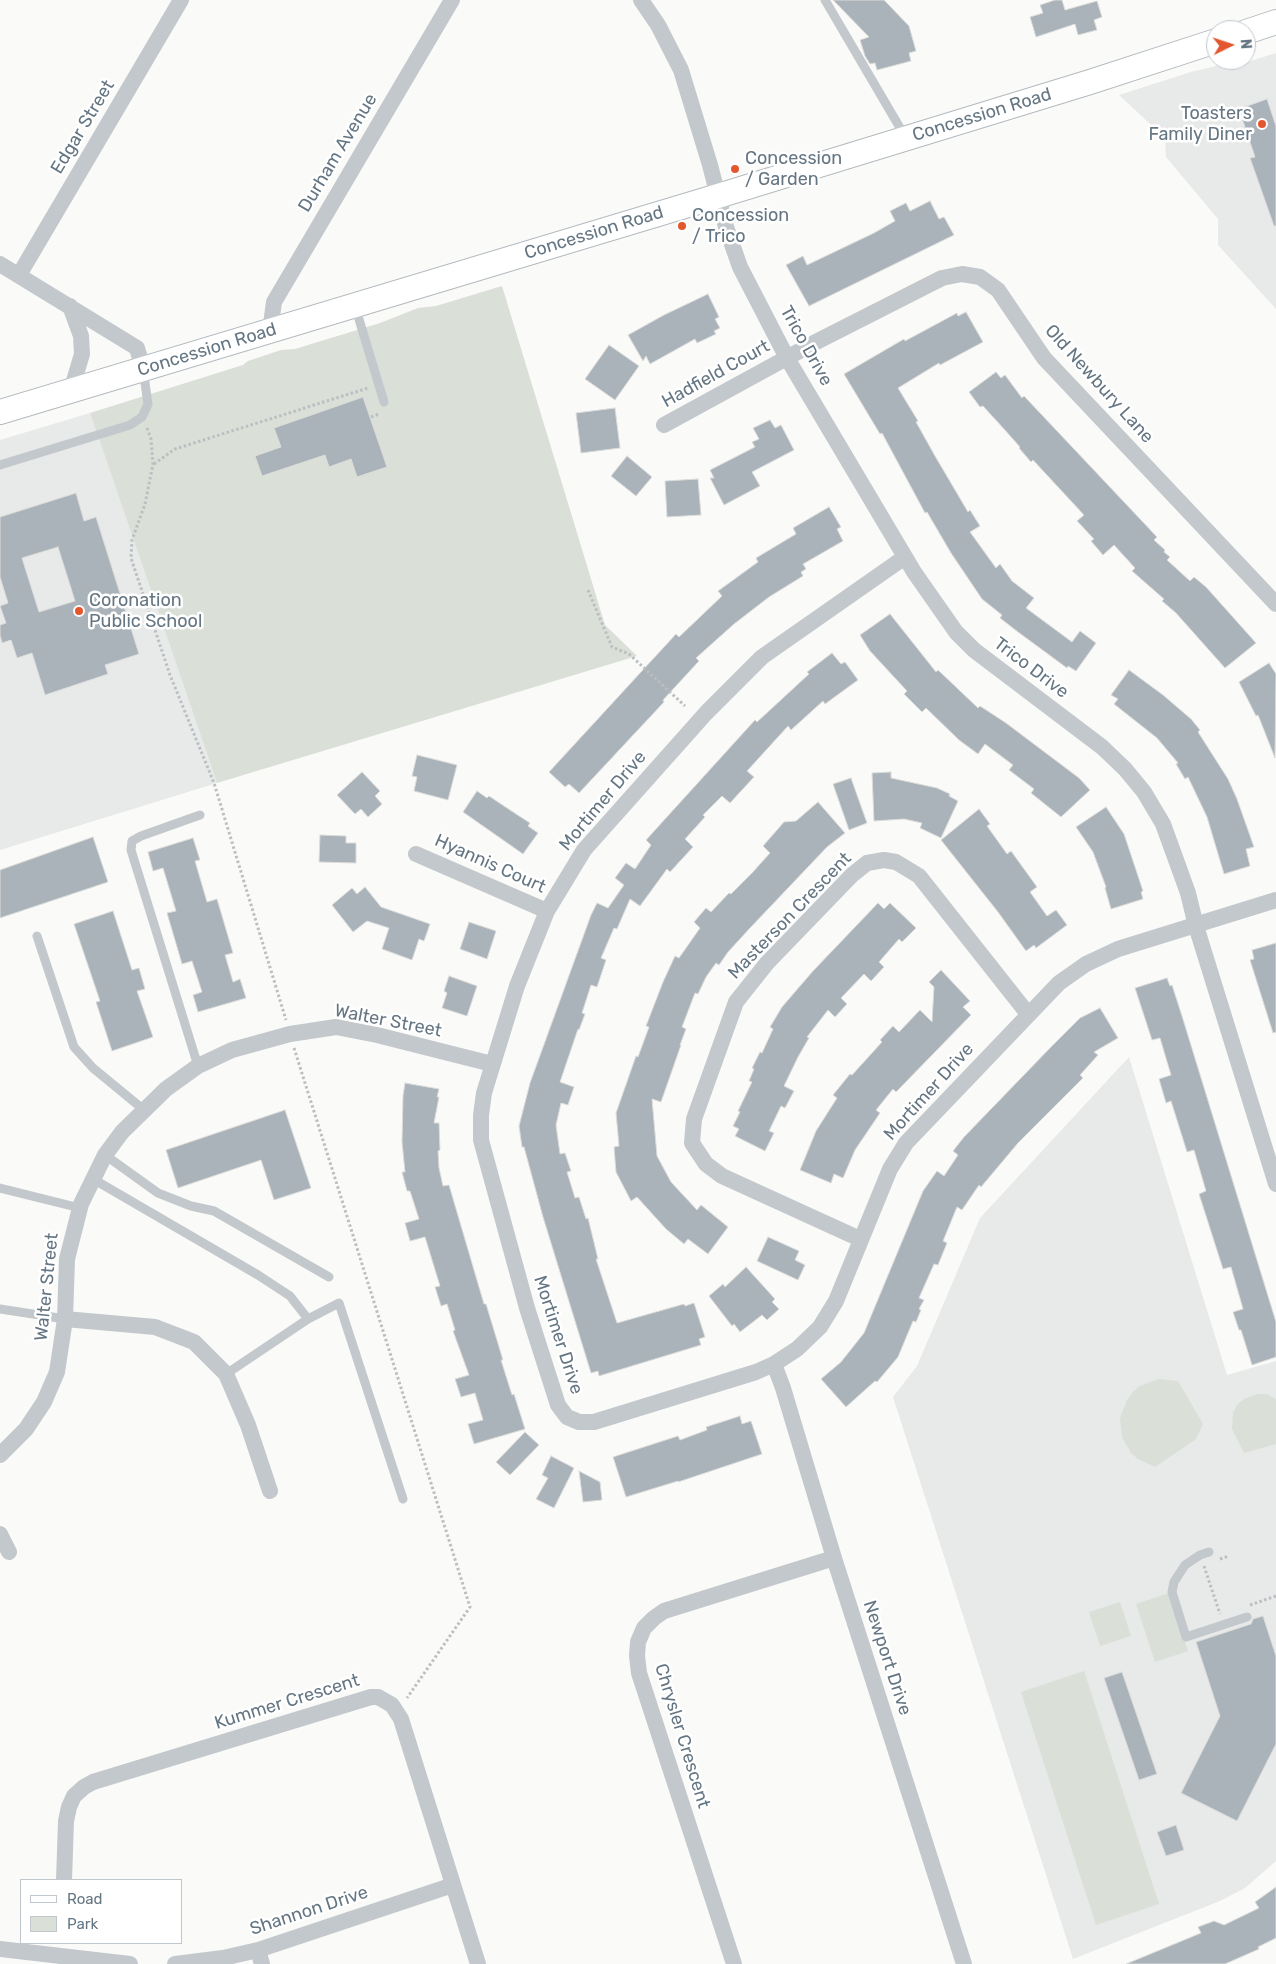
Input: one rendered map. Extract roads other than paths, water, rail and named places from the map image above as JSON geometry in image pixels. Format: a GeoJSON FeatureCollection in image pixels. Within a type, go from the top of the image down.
{"type":"FeatureCollection","features":[{"type":"Feature","properties":{"kind":"main road"},"geometry":{"type":"LineString","coordinates":[[1256,29],[1276,22]]}},
{"type":"Feature","properties":{"kind":"main road","name":"Concession Road"},"geometry":{"type":"LineString","coordinates":[[0,412],[718,196],[1080,85],[1206,44]]}},
{"type":"Feature","properties":{"kind":"street","name":"Edgar Street"},"geometry":{"type":"LineString","coordinates":[[19,275],[182,0]]}},
{"type":"Feature","properties":{"kind":"street","name":"Durham Avenue"},"geometry":{"type":"LineString","coordinates":[[270,331],[274,302],[452,0]]}},
{"type":"Feature","properties":{"kind":"street","name":"Trico Drive"},"geometry":{"type":"LineString","coordinates":[[641,0],[658,25],[681,70],[710,165],[726,226],[740,267],[788,358],[905,557],[935,604],[956,632],[974,650],[1102,747],[1125,769],[1144,792],[1163,824],[1177,860],[1276,1184]]}},
{"type":"Feature","properties":{"kind":"street"},"geometry":{"type":"LineString","coordinates":[[0,264],[137,348],[143,369]]}},
{"type":"Feature","properties":{"kind":"street","name":"Old Newbury Lane"},"geometry":{"type":"LineString","coordinates":[[788,358],[942,278],[962,274],[980,277],[998,290],[1044,358],[1276,604]]}},
{"type":"Feature","properties":{"kind":"street"},"geometry":{"type":"LineString","coordinates":[[70,306],[81,336],[82,354],[70,391]]}},
{"type":"Feature","properties":{"kind":"street","name":"Hadfield Court"},"geometry":{"type":"LineString","coordinates":[[664,425],[788,358]]}},
{"type":"Feature","properties":{"kind":"street","name":"Mortimer Drive"},"geometry":{"type":"LineString","coordinates":[[905,557],[762,656],[706,713],[584,850],[547,911],[517,986],[492,1064],[481,1114],[481,1140],[527,1308],[558,1405],[566,1418],[579,1422],[594,1422],[756,1372],[774,1364],[797,1349],[820,1328],[836,1301],[890,1169],[906,1143],[1059,983],[1086,964],[1118,950],[1276,900]]}},
{"type":"Feature","properties":{"kind":"street","name":"Hyannis Court"},"geometry":{"type":"LineString","coordinates":[[416,854],[547,911]]}},
{"type":"Feature","properties":{"kind":"street","name":"Masterson Crescent"},"geometry":{"type":"LineString","coordinates":[[860,1239],[722,1176],[706,1164],[692,1143],[694,1119],[736,1002],[767,963],[852,875],[866,863],[884,860],[896,862],[919,876],[1028,1014]]}},
{"type":"Feature","properties":{"kind":"street","name":"Walter Street"},"geometry":{"type":"LineString","coordinates":[[0,1455],[26,1429],[44,1402],[57,1372],[65,1319],[67,1258],[80,1208],[93,1179],[105,1155],[122,1132],[166,1089],[198,1066],[232,1050],[313,1029],[336,1027],[492,1064]]}},
{"type":"Feature","properties":{"kind":"street"},"geometry":{"type":"LineString","coordinates":[[65,1319],[155,1326],[194,1342],[226,1374],[248,1425],[270,1491]]}},
{"type":"Feature","properties":{"kind":"street","name":"Newport Drive"},"geometry":{"type":"LineString","coordinates":[[774,1364],[964,1964]]}},
{"type":"Feature","properties":{"kind":"street"},"geometry":{"type":"LineString","coordinates":[[0,1534],[9,1552]]}},
{"type":"Feature","properties":{"kind":"street","name":"Chrysler Crescent"},"geometry":{"type":"LineString","coordinates":[[734,1964],[640,1673],[637,1656],[638,1642],[644,1628],[654,1618],[664,1612],[834,1558]]}},
{"type":"Feature","properties":{"kind":"street","name":"Kummer Crescent"},"geometry":{"type":"LineString","coordinates":[[64,1879],[69,1807],[74,1796],[92,1782],[371,1697],[385,1700],[396,1710],[453,1886]]}},
{"type":"Feature","properties":{"kind":"street"},"geometry":{"type":"LineString","coordinates":[[453,1886],[478,1964]]}},
{"type":"Feature","properties":{"kind":"street","name":"Shannon Drive"},"geometry":{"type":"LineString","coordinates":[[175,1964],[215,1959],[260,1957],[453,1886]]}},
{"type":"Feature","properties":{"kind":"street"},"geometry":{"type":"LineString","coordinates":[[0,1949],[60,1950],[130,1964]]}},
{"type":"Feature","properties":{"kind":"lane"},"geometry":{"type":"LineString","coordinates":[[825,0],[906,138]]}},
{"type":"Feature","properties":{"kind":"lane"},"geometry":{"type":"LineString","coordinates":[[354,306],[380,404]]}},
{"type":"Feature","properties":{"kind":"lane"},"geometry":{"type":"LineString","coordinates":[[0,465],[130,425],[142,417],[148,404],[143,369]]}},
{"type":"Feature","properties":{"kind":"lane"},"geometry":{"type":"LineString","coordinates":[[198,1066],[131,850],[132,841],[141,836],[200,815]]}},
{"type":"Feature","properties":{"kind":"lane"},"geometry":{"type":"LineString","coordinates":[[37,936],[74,1047],[93,1068],[144,1110]]}},
{"type":"Feature","properties":{"kind":"lane"},"geometry":{"type":"LineString","coordinates":[[105,1155],[158,1193],[191,1206],[214,1211],[329,1277]]}},
{"type":"Feature","properties":{"kind":"lane"},"geometry":{"type":"LineString","coordinates":[[93,1179],[258,1275],[290,1296],[308,1319]]}},
{"type":"Feature","properties":{"kind":"lane"},"geometry":{"type":"LineString","coordinates":[[0,1188],[80,1208]]}},
{"type":"Feature","properties":{"kind":"lane"},"geometry":{"type":"LineString","coordinates":[[226,1374],[308,1319],[339,1303],[403,1499]]}},
{"type":"Feature","properties":{"kind":"lane"},"geometry":{"type":"LineString","coordinates":[[0,1309],[65,1319]]}},
{"type":"Feature","properties":{"kind":"lane"},"geometry":{"type":"LineString","coordinates":[[1209,1552],[1200,1555],[1185,1565],[1174,1582],[1172,1592],[1186,1637],[1247,1617]]}},
{"type":"Feature","properties":{"kind":"place","name":"Toasters Family Diner"},"geometry":{"type":"Point","coordinates":[1262,124]}},
{"type":"Feature","properties":{"kind":"place","name":"Concession / Garden"},"geometry":{"type":"Point","coordinates":[735,169]}},
{"type":"Feature","properties":{"kind":"place","name":"Concession / Trico"},"geometry":{"type":"Point","coordinates":[682,226]}},
{"type":"Feature","properties":{"kind":"place","name":"Coronation Public School"},"geometry":{"type":"Point","coordinates":[79,611]}}]}
